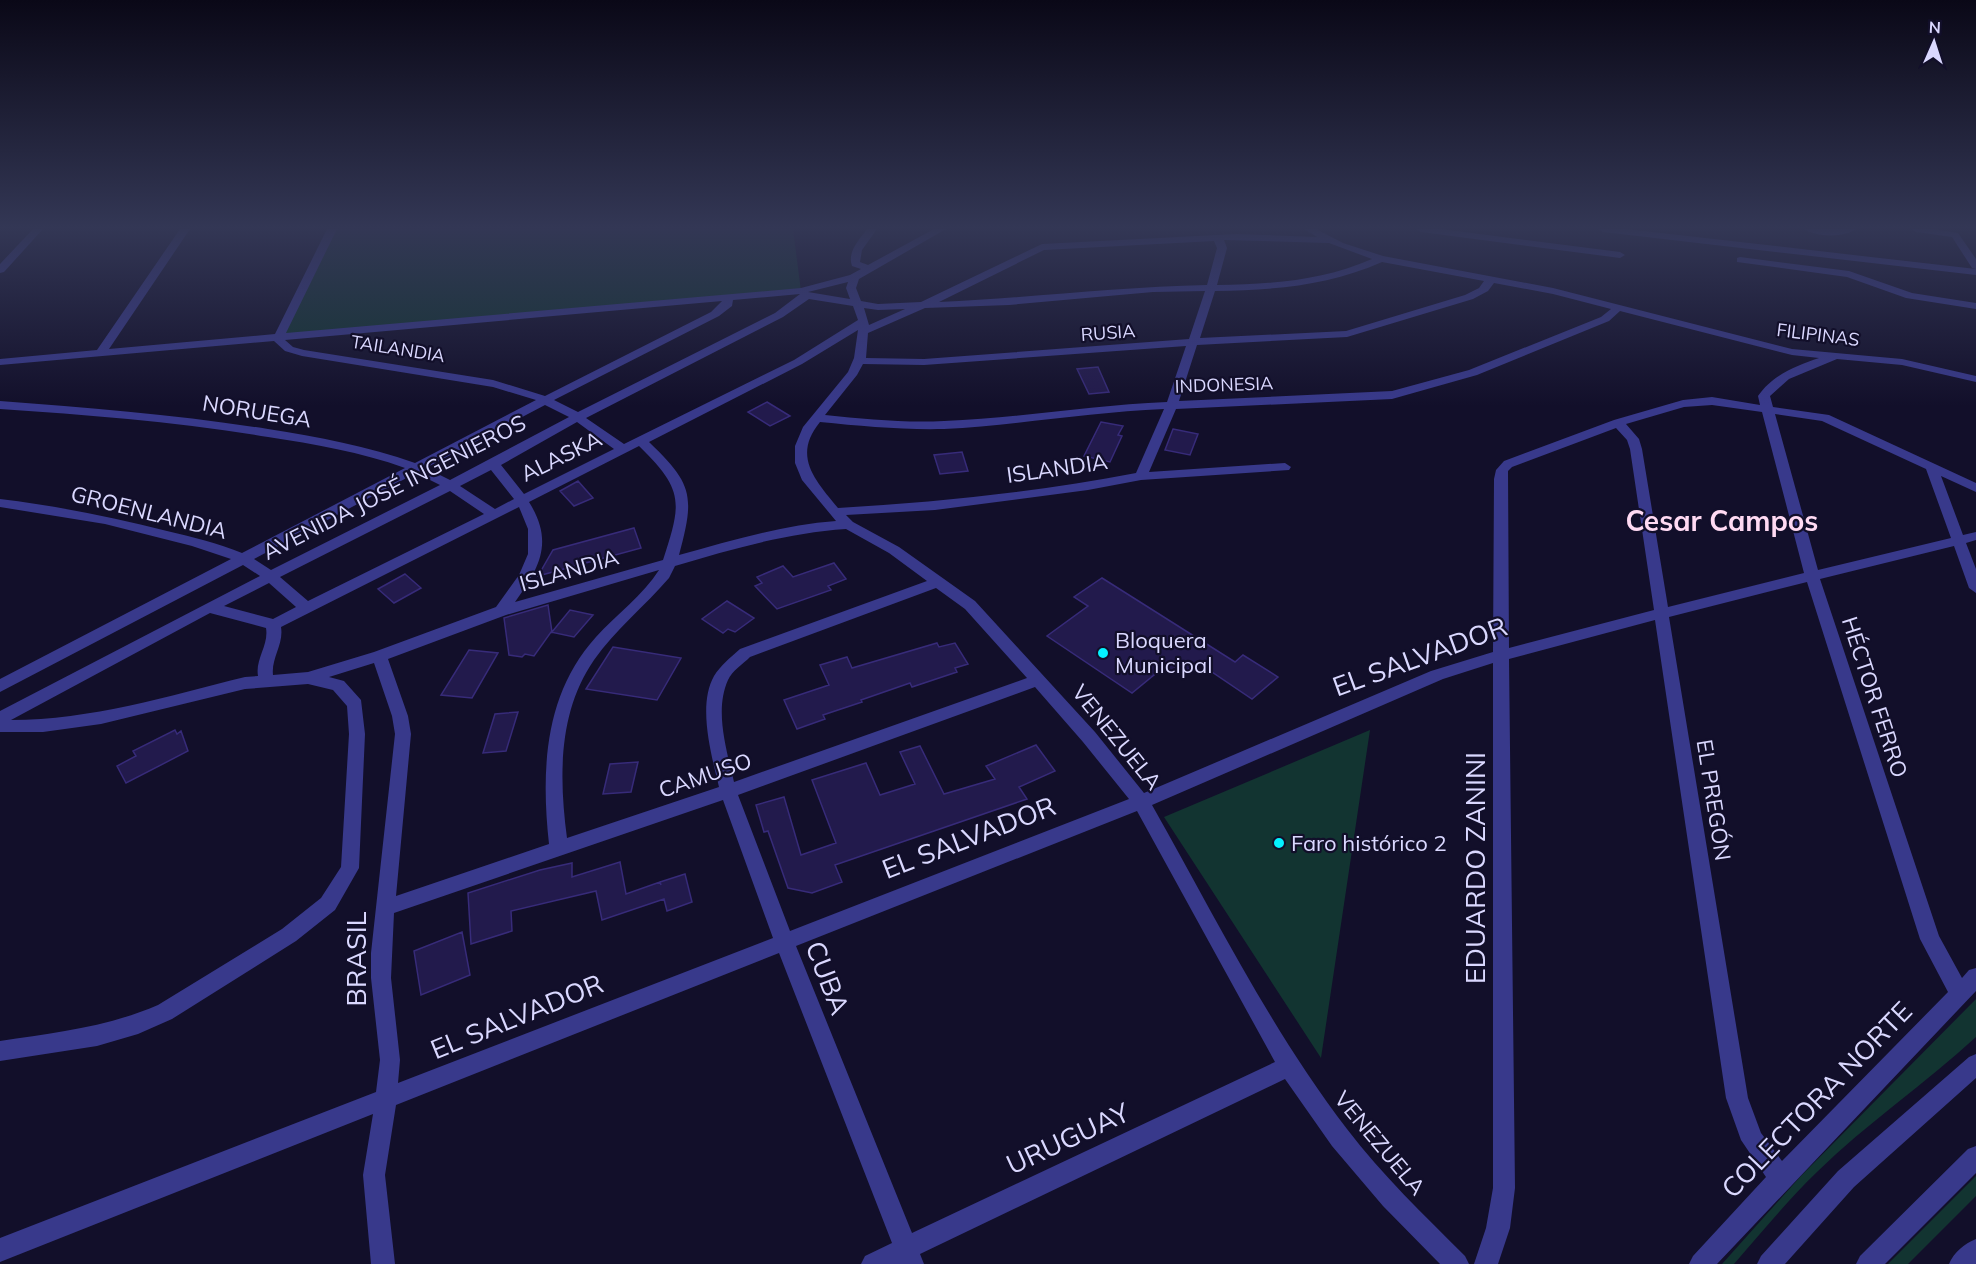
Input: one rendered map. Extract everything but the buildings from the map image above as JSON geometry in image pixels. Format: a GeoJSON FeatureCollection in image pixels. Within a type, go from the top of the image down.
{"type":"FeatureCollection","features":[{"type":"Feature","properties":{"kind":"street"},"geometry":{"type":"LineString","coordinates":[[101,352],[145,288]]}},
{"type":"Feature","properties":{"kind":"street"},"geometry":{"type":"LineString","coordinates":[[279,337],[303,288]]}},
{"type":"Feature","properties":{"kind":"street"},"geometry":{"type":"LineString","coordinates":[[0,362],[727,298],[813,288]]}},
{"type":"Feature","properties":{"kind":"street","name":"VENEZUELA"},"geometry":{"type":"LineString","coordinates":[[851,288],[864,326],[859,361],[853,373],[807,430],[801,446],[801,463],[808,480],[834,512],[848,525],[894,550],[970,605],[1089,737],[1141,802],[1288,1066],[1340,1138],[1391,1198],[1457,1264]]}},
{"type":"Feature","properties":{"kind":"street","name":"ALASKA"},"geometry":{"type":"LineString","coordinates":[[273,625],[492,513],[798,362],[864,326],[926,304],[958,288]]}},
{"type":"Feature","properties":{"kind":"street"},"geometry":{"type":"LineString","coordinates":[[780,293],[807,295],[878,307],[1009,302],[1153,290],[1211,288],[1172,405],[1141,476]]}},
{"type":"Feature","properties":{"kind":"street","name":"RUSIA"},"geometry":{"type":"LineString","coordinates":[[859,361],[924,362],[1193,342],[1347,334],[1469,297],[1486,288]]}},
{"type":"Feature","properties":{"kind":"street","name":"FILIPINAS"},"geometry":{"type":"LineString","coordinates":[[1536,288],[1808,355],[1902,362],[1976,379]]}},
{"type":"Feature","properties":{"kind":"street"},"geometry":{"type":"LineString","coordinates":[[1888,288],[1910,296],[1976,306]]}},
{"type":"Feature","properties":{"kind":"street","name":"AVENIDA JOSÉ INGENIEROS"},"geometry":{"type":"LineString","coordinates":[[0,718],[208,607],[493,464],[576,418],[779,315],[807,295]]}},
{"type":"Feature","properties":{"kind":"street"},"geometry":{"type":"LineString","coordinates":[[0,686],[545,400],[715,314],[728,304],[727,298]]}},
{"type":"Feature","properties":{"kind":"street","name":"INDONESIA"},"geometry":{"type":"LineString","coordinates":[[816,418],[895,425],[942,425],[1172,405],[1360,398],[1417,390],[1605,319],[1617,308]]}},
{"type":"Feature","properties":{"kind":"street","name":"TAILANDIA"},"geometry":{"type":"LineString","coordinates":[[279,337],[282,346],[302,353],[500,385],[545,400],[608,437],[622,449]]}},
{"type":"Feature","properties":{"kind":"street"},"geometry":{"type":"LineString","coordinates":[[1774,347],[1790,355],[1800,370]]}},
{"type":"Feature","properties":{"kind":"street"},"geometry":{"type":"LineString","coordinates":[[1767,408],[1764,396],[1768,387],[1817,361],[1836,356]]}},
{"type":"Feature","properties":{"kind":"street"},"geometry":{"type":"LineString","coordinates":[[1618,423],[1695,402],[1712,401],[1767,408],[1839,423],[1976,488]]}},
{"type":"Feature","properties":{"kind":"street","name":"NORUEGA"},"geometry":{"type":"LineString","coordinates":[[0,405],[102,412],[239,428],[345,447],[416,468],[450,485],[492,513]]}},
{"type":"Feature","properties":{"kind":"street","name":"HÉCTOR FERRO"},"geometry":{"type":"LineString","coordinates":[[1767,408],[1812,576],[1930,939],[1959,993]]}},
{"type":"Feature","properties":{"kind":"street","name":"EDUARDO ZANINI"},"geometry":{"type":"LineString","coordinates":[[1486,1264],[1498,1228],[1504,1188],[1500,479],[1502,470],[1508,464],[1618,423]]}},
{"type":"Feature","properties":{"kind":"street","name":"EL PREGÓN"},"geometry":{"type":"LineString","coordinates":[[1618,423],[1633,439],[1636,449],[1737,1098],[1745,1129],[1756,1148],[1781,1178]]}},
{"type":"Feature","properties":{"kind":"street"},"geometry":{"type":"LineString","coordinates":[[559,849],[555,819],[553,765],[562,712],[572,685],[587,657],[605,635],[664,575],[670,562],[683,513],[684,495],[677,479],[640,441]]}},
{"type":"Feature","properties":{"kind":"street"},"geometry":{"type":"LineString","coordinates":[[493,464],[520,499],[534,525],[536,539],[534,556],[501,611]]}},
{"type":"Feature","properties":{"kind":"street"},"geometry":{"type":"LineString","coordinates":[[1930,466],[1968,538],[1967,569],[1976,588]]}},
{"type":"Feature","properties":{"kind":"street","name":"ISLANDIA"},"geometry":{"type":"LineString","coordinates":[[834,512],[935,506],[1088,486],[1141,476],[1286,467]]}},
{"type":"Feature","properties":{"kind":"street","name":"GROENLANDIA"},"geometry":{"type":"LineString","coordinates":[[0,503],[74,513],[129,524],[209,546],[243,560],[270,576],[306,608]]}},
{"type":"Feature","properties":{"kind":"street","name":"ISLANDIA"},"geometry":{"type":"LineString","coordinates":[[308,678],[379,656],[501,611],[670,562],[755,538],[814,527],[848,525]]}},
{"type":"Feature","properties":{"kind":"street","name":"EL SALVADOR"},"geometry":{"type":"LineString","coordinates":[[0,1250],[387,1100],[784,941],[1141,802],[1437,675],[1502,655],[1662,613],[1968,538]]}},
{"type":"Feature","properties":{"kind":"street","name":"CUBA"},"geometry":{"type":"LineString","coordinates":[[908,1256],[784,941],[728,791],[716,738],[715,705],[720,680],[729,667],[745,653],[937,582]]}},
{"type":"Feature","properties":{"kind":"street"},"geometry":{"type":"LineString","coordinates":[[208,607],[273,625],[274,638],[263,667],[267,681]]}},
{"type":"Feature","properties":{"kind":"street","name":"BRASIL"},"geometry":{"type":"LineString","coordinates":[[379,656],[397,706],[403,734],[384,908],[381,978],[390,1060],[387,1100],[374,1175],[383,1264]]}},
{"type":"Feature","properties":{"kind":"street"},"geometry":{"type":"LineString","coordinates":[[0,726],[43,726],[101,718],[245,683],[308,678],[338,685],[355,704],[357,734],[350,868],[328,904],[289,935],[165,1012],[138,1024],[97,1036],[0,1051]]}},
{"type":"Feature","properties":{"kind":"street","name":"CAMUSO"},"geometry":{"type":"LineString","coordinates":[[384,908],[728,791],[1039,680]]}},
{"type":"Feature","properties":{"kind":"street","name":"COLECTORA NORTE"},"geometry":{"type":"LineString","coordinates":[[1701,1264],[1976,977]]}},
{"type":"Feature","properties":{"kind":"street"},"geometry":{"type":"LineString","coordinates":[[1769,1264],[1846,1179],[1976,1064]]}},
{"type":"Feature","properties":{"kind":"street","name":"URUGUAY"},"geometry":{"type":"LineString","coordinates":[[873,1264],[908,1256],[1288,1066]]}},
{"type":"Feature","properties":{"kind":"street"},"geometry":{"type":"LineString","coordinates":[[1868,1264],[1976,1157]]}},
{"type":"Feature","properties":{"kind":"street"},"geometry":{"type":"LineString","coordinates":[[1961,1264],[1976,1251]]}},
{"type":"Feature","properties":{"kind":"green space"},"geometry":{"type":"Polygon","coordinates":[[[303,288],[801,288],[801,291],[279,337],[303,288]]]}},
{"type":"Feature","properties":{"kind":"green space"},"geometry":{"type":"Polygon","coordinates":[[[1370,730],[1321,1058],[1164,817],[1370,730]]]}},
{"type":"Feature","properties":{"kind":"green space"},"geometry":{"type":"Polygon","coordinates":[[[1976,999],[1976,1037],[1836,1154],[1796,1194],[1734,1264],[1722,1264],[1800,1177],[1976,999]]]}},
{"type":"Feature","properties":{"kind":"green space"},"geometry":{"type":"Polygon","coordinates":[[[1976,1176],[1976,1196],[1908,1264],[1888,1264],[1976,1176]]]}},
{"type":"Feature","properties":{"kind":"place","name":"Bloquera Municipal"},"geometry":{"type":"Point","coordinates":[1103,653]}},
{"type":"Feature","properties":{"kind":"place","name":"Faro histórico 2"},"geometry":{"type":"Point","coordinates":[1279,843]}},
{"type":"Feature","properties":{"kind":"district","name":"Cesar Campos"},"geometry":{"type":"Point","coordinates":[1722,521]}}]}
